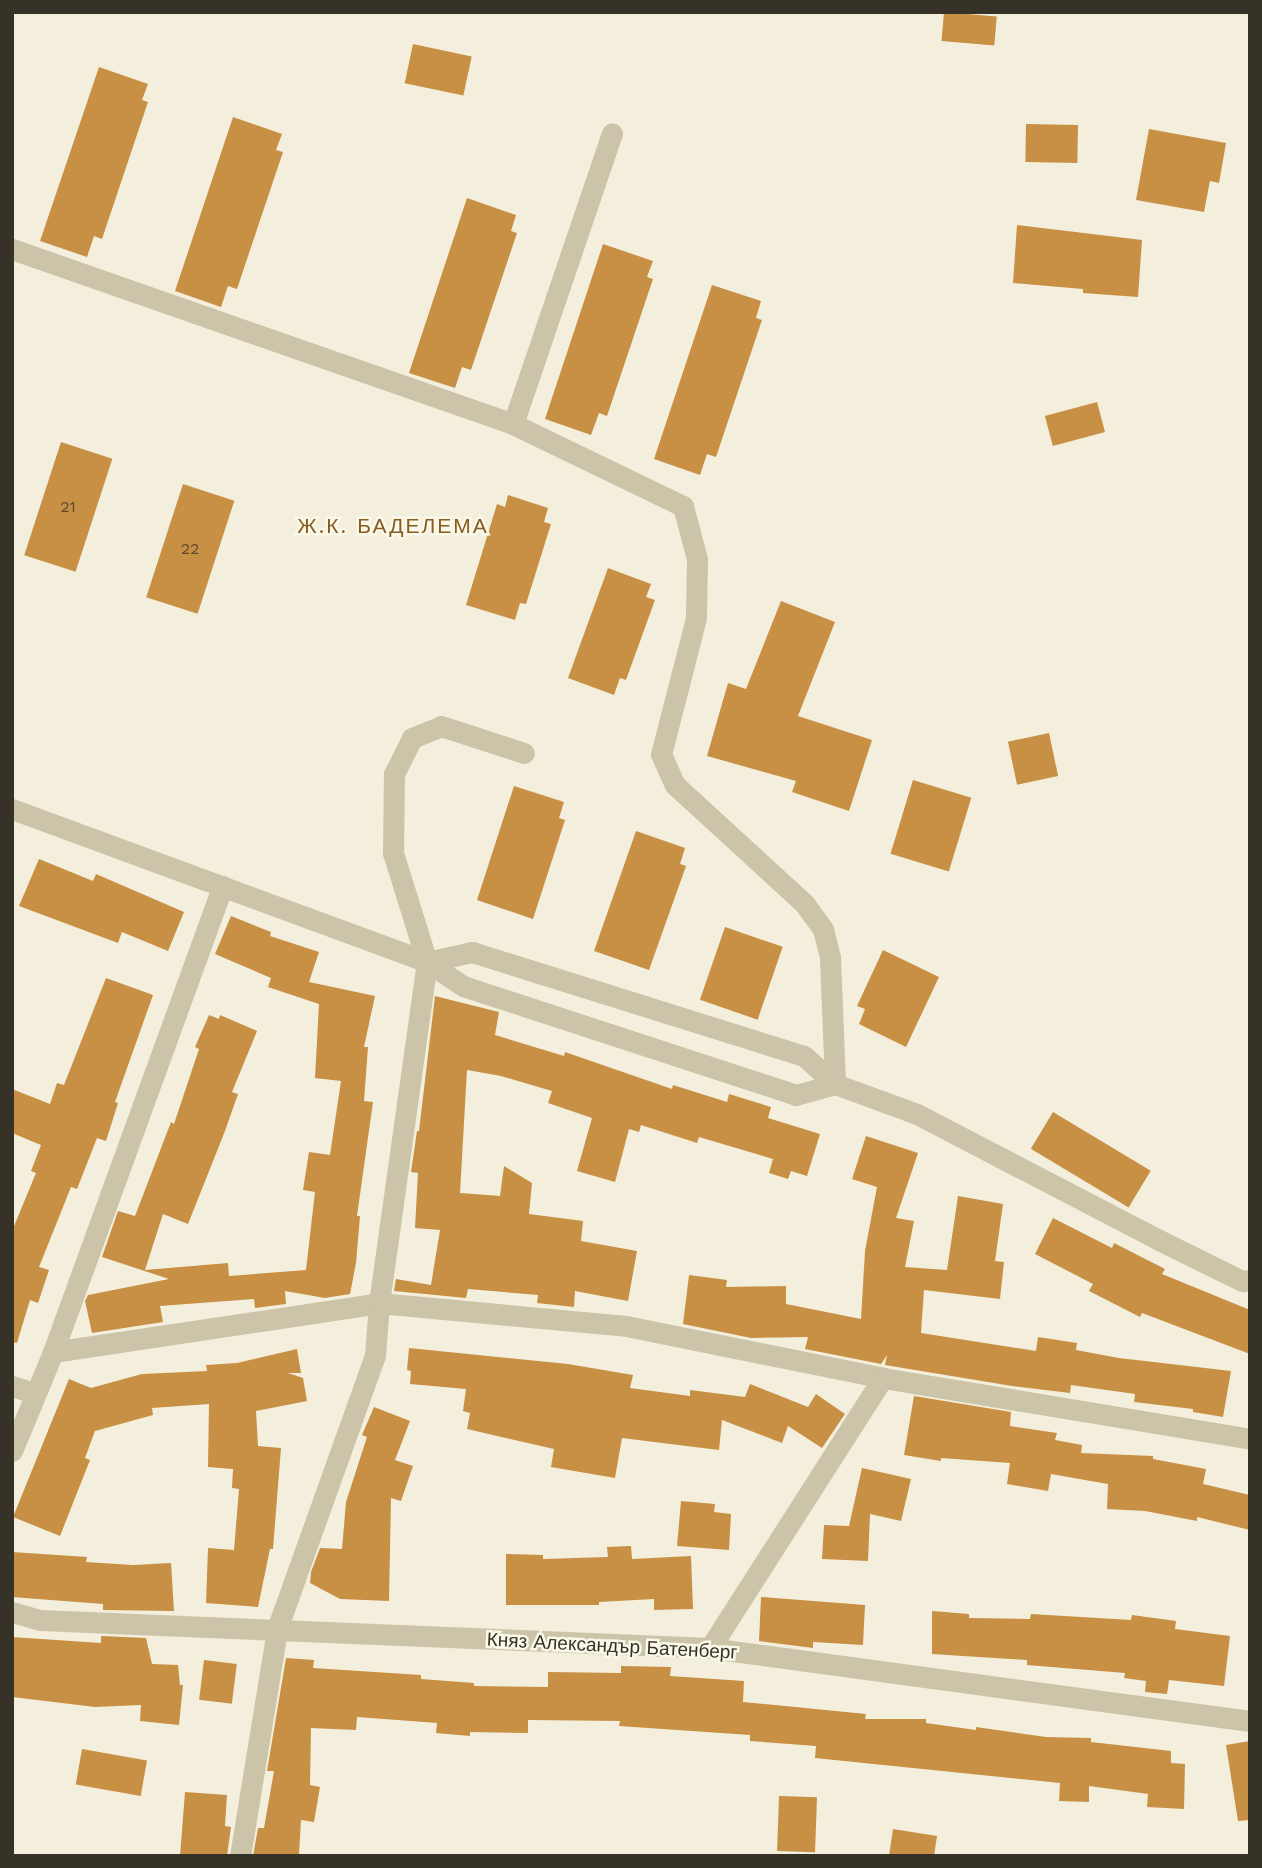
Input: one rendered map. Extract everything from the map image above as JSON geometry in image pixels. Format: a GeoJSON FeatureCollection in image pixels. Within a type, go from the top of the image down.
{"type":"FeatureCollection","features":[{"type":"Feature","properties":{"kind":"street"},"geometry":{"type":"LineString","coordinates":[[513,424],[612,133]]}},
{"type":"Feature","properties":{"kind":"street"},"geometry":{"type":"LineString","coordinates":[[12,249],[513,424],[683,506],[697,559],[696,618],[661,754],[675,785],[804,903],[823,929],[830,958],[835,1084]]}},
{"type":"Feature","properties":{"kind":"street"},"geometry":{"type":"LineString","coordinates":[[240,1856],[277,1629],[374,1356],[379,1303],[428,961],[393,853],[394,774],[412,738],[441,726],[524,752]]}},
{"type":"Feature","properties":{"kind":"street"},"geometry":{"type":"LineString","coordinates":[[12,809],[428,961],[463,986],[796,1096],[835,1084]]}},
{"type":"Feature","properties":{"kind":"street"},"geometry":{"type":"LineString","coordinates":[[12,1451],[53,1352],[223,886]]}},
{"type":"Feature","properties":{"kind":"street"},"geometry":{"type":"LineString","coordinates":[[428,961],[472,952],[804,1056],[835,1084],[917,1114],[1171,1246],[1242,1281],[1250,1280]]}},
{"type":"Feature","properties":{"kind":"street"},"geometry":{"type":"LineString","coordinates":[[53,1352],[379,1303],[626,1326],[883,1378],[1250,1439]]}},
{"type":"Feature","properties":{"kind":"street"},"geometry":{"type":"LineString","coordinates":[[710,1648],[883,1378]]}},
{"type":"Feature","properties":{"kind":"street"},"geometry":{"type":"LineString","coordinates":[[12,1386],[34,1393]]}},
{"type":"Feature","properties":{"kind":"street","name":"Княз Александър Батенберг"},"geometry":{"type":"LineString","coordinates":[[12,1612],[40,1620],[710,1648],[1250,1721]]}},
{"type":"Feature","properties":{"kind":"building"},"geometry":{"type":"Polygon","coordinates":[[[944,12],[997,17],[994,46],[941,41],[944,12]]]}},
{"type":"Feature","properties":{"kind":"building"},"geometry":{"type":"Polygon","coordinates":[[[413,44],[472,56],[463,96],[405,83],[413,44]]]}},
{"type":"Feature","properties":{"kind":"building"},"geometry":{"type":"Polygon","coordinates":[[[99,67],[148,84],[142,100],[148,102],[102,239],[94,236],[87,257],[40,241],[99,67]]]}},
{"type":"Feature","properties":{"kind":"building"},"geometry":{"type":"Polygon","coordinates":[[[233,117],[282,134],[276,150],[283,152],[237,289],[228,286],[221,307],[175,291],[233,117]]]}},
{"type":"Feature","properties":{"kind":"building"},"geometry":{"type":"Polygon","coordinates":[[[1026,124],[1078,125],[1077,163],[1025,162],[1026,124]]]}},
{"type":"Feature","properties":{"kind":"building"},"geometry":{"type":"Polygon","coordinates":[[[1149,129],[1226,143],[1219,183],[1210,181],[1204,212],[1136,200],[1149,129]]]}},
{"type":"Feature","properties":{"kind":"building"},"geometry":{"type":"Polygon","coordinates":[[[467,198],[516,215],[511,231],[517,233],[471,370],[462,367],[455,388],[409,373],[467,198]]]}},
{"type":"Feature","properties":{"kind":"building"},"geometry":{"type":"Polygon","coordinates":[[[1017,225],[1142,240],[1138,297],[1083,293],[1083,289],[1013,283],[1017,225]]]}},
{"type":"Feature","properties":{"kind":"building"},"geometry":{"type":"Polygon","coordinates":[[[603,244],[653,261],[647,277],[653,279],[607,416],[599,413],[591,435],[545,419],[603,244]]]}},
{"type":"Feature","properties":{"kind":"building"},"geometry":{"type":"Polygon","coordinates":[[[712,285],[761,301],[756,318],[762,320],[716,457],[707,454],[700,475],[654,459],[712,285]]]}},
{"type":"Feature","properties":{"kind":"building"},"geometry":{"type":"Polygon","coordinates":[[[1097,402],[1105,432],[1053,446],[1045,416],[1097,402]]]}},
{"type":"Feature","properties":{"kind":"building"},"geometry":{"type":"Polygon","coordinates":[[[61,442],[112,459],[76,572],[24,555],[61,442]]]}},
{"type":"Feature","properties":{"kind":"building"},"geometry":{"type":"Polygon","coordinates":[[[183,484],[234,501],[198,614],[146,597],[183,484]]]}},
{"type":"Feature","properties":{"kind":"building"},"geometry":{"type":"Polygon","coordinates":[[[508,495],[548,508],[544,522],[551,524],[526,604],[520,603],[515,620],[466,605],[497,504],[505,507],[508,495]]]}},
{"type":"Feature","properties":{"kind":"building"},"geometry":{"type":"Polygon","coordinates":[[[608,568],[651,584],[646,597],[655,600],[626,680],[620,678],[614,695],[568,678],[608,568]]]}},
{"type":"Feature","properties":{"kind":"building"},"geometry":{"type":"Polygon","coordinates":[[[781,601],[835,622],[798,716],[872,740],[849,811],[792,792],[796,781],[707,756],[728,683],[746,689],[781,601]]]}},
{"type":"Feature","properties":{"kind":"building"},"geometry":{"type":"Polygon","coordinates":[[[1049,733],[1058,776],[1017,785],[1008,742],[1049,733]]]}},
{"type":"Feature","properties":{"kind":"building"},"geometry":{"type":"Polygon","coordinates":[[[913,780],[971,798],[949,871],[890,854],[913,780]]]}},
{"type":"Feature","properties":{"kind":"building"},"geometry":{"type":"Polygon","coordinates":[[[514,786],[564,802],[559,818],[565,820],[533,919],[477,900],[514,786]]]}},
{"type":"Feature","properties":{"kind":"building"},"geometry":{"type":"Polygon","coordinates":[[[636,831],[685,848],[680,864],[686,866],[649,970],[594,951],[636,831]]]}},
{"type":"Feature","properties":{"kind":"building"},"geometry":{"type":"Polygon","coordinates":[[[39,859],[93,881],[96,874],[184,912],[168,951],[122,932],[118,943],[19,906],[39,859]]]}},
{"type":"Feature","properties":{"kind":"building"},"geometry":{"type":"Polygon","coordinates":[[[231,916],[271,932],[270,936],[319,952],[309,982],[375,996],[364,1047],[368,1047],[364,1101],[373,1102],[357,1216],[360,1216],[356,1263],[350,1294],[325,1298],[285,1291],[286,1304],[255,1308],[254,1299],[160,1306],[163,1322],[92,1333],[85,1301],[88,1295],[169,1279],[102,1257],[118,1211],[135,1216],[171,1122],[174,1124],[199,1049],[195,1047],[209,1015],[219,1019],[220,1015],[257,1031],[232,1092],[238,1094],[225,1131],[188,1224],[163,1214],[145,1270],[228,1263],[229,1276],[306,1270],[315,1192],[303,1190],[309,1152],[330,1155],[341,1081],[315,1078],[319,1004],[268,987],[271,978],[215,954],[231,916]]]}},
{"type":"Feature","properties":{"kind":"building"},"geometry":{"type":"Polygon","coordinates":[[[725,927],[783,947],[758,1020],[700,1000],[725,927]]]}},
{"type":"Feature","properties":{"kind":"building"},"geometry":{"type":"Polygon","coordinates":[[[883,950],[939,977],[906,1047],[859,1024],[865,1009],[857,1006],[883,950]]]}},
{"type":"Feature","properties":{"kind":"building"},"geometry":{"type":"Polygon","coordinates":[[[106,978],[153,995],[115,1102],[118,1103],[106,1141],[97,1138],[77,1189],[71,1187],[39,1267],[49,1270],[38,1303],[30,1300],[17,1343],[12,1342],[12,1231],[36,1173],[31,1171],[41,1145],[12,1133],[12,1089],[50,1104],[57,1083],[64,1085],[106,978]]]}},
{"type":"Feature","properties":{"kind":"building"},"geometry":{"type":"Polygon","coordinates":[[[435,996],[499,1012],[495,1035],[564,1056],[565,1052],[672,1089],[673,1085],[727,1102],[729,1094],[771,1107],[768,1118],[820,1134],[807,1176],[791,1171],[788,1179],[769,1173],[773,1159],[699,1137],[697,1143],[641,1125],[639,1132],[629,1129],[615,1182],[577,1171],[592,1118],[548,1103],[552,1091],[501,1076],[467,1070],[460,1193],[500,1196],[504,1166],[532,1183],[529,1214],[583,1221],[581,1241],[637,1251],[628,1301],[575,1291],[574,1307],[537,1303],[538,1295],[468,1289],[466,1298],[394,1291],[396,1279],[431,1285],[440,1230],[415,1228],[418,1173],[411,1172],[419,1131],[435,996]]]}},
{"type":"Feature","properties":{"kind":"building"},"geometry":{"type":"Polygon","coordinates":[[[1053,1112],[1151,1171],[1129,1208],[1031,1149],[1053,1112]]]}},
{"type":"Feature","properties":{"kind":"building"},"geometry":{"type":"Polygon","coordinates":[[[866,1136],[918,1153],[896,1218],[914,1221],[905,1267],[947,1270],[958,1196],[1003,1204],[995,1261],[1004,1262],[1000,1299],[924,1290],[921,1333],[1036,1351],[1038,1337],[1077,1343],[1076,1350],[1119,1358],[1231,1371],[1223,1417],[1193,1412],[1193,1409],[1134,1402],[1135,1394],[1071,1385],[1070,1393],[885,1365],[887,1355],[881,1364],[805,1349],[808,1337],[751,1338],[683,1324],[689,1275],[727,1280],[726,1287],[786,1286],[786,1304],[861,1319],[865,1251],[877,1187],[852,1179],[866,1136]]]}},
{"type":"Feature","properties":{"kind":"building"},"geometry":{"type":"Polygon","coordinates":[[[1053,1218],[1112,1248],[1114,1243],[1165,1269],[1162,1274],[1250,1310],[1250,1354],[1142,1313],[1140,1317],[1089,1291],[1093,1284],[1035,1254],[1053,1218]]]}},
{"type":"Feature","properties":{"kind":"building"},"geometry":{"type":"Polygon","coordinates":[[[409,1348],[568,1364],[633,1375],[630,1388],[690,1396],[690,1390],[745,1397],[750,1384],[808,1407],[816,1394],[845,1414],[822,1448],[788,1426],[782,1443],[722,1420],[719,1450],[622,1438],[615,1478],[551,1467],[554,1449],[467,1429],[470,1413],[463,1411],[466,1389],[410,1384],[411,1371],[407,1370],[409,1348]]]}},
{"type":"Feature","properties":{"kind":"building"},"geometry":{"type":"Polygon","coordinates":[[[297,1349],[301,1373],[288,1373],[303,1378],[307,1401],[256,1411],[258,1446],[281,1448],[273,1549],[270,1549],[258,1607],[206,1603],[208,1548],[234,1550],[239,1489],[232,1488],[233,1469],[208,1467],[209,1404],[152,1408],[153,1415],[95,1431],[85,1458],[90,1460],[60,1536],[13,1517],[69,1379],[91,1388],[142,1374],[207,1371],[206,1365],[237,1363],[297,1349]]]}},
{"type":"Feature","properties":{"kind":"building"},"geometry":{"type":"Polygon","coordinates":[[[914,1396],[1011,1412],[1010,1426],[1057,1433],[1055,1440],[1082,1445],[1081,1453],[1153,1456],[1153,1459],[1206,1469],[1203,1484],[1250,1495],[1250,1530],[1197,1517],[1197,1521],[1145,1511],[1107,1509],[1108,1484],[1051,1474],[1048,1491],[1007,1484],[1010,1463],[941,1458],[941,1461],[904,1455],[914,1396]]]}},
{"type":"Feature","properties":{"kind":"building"},"geometry":{"type":"Polygon","coordinates":[[[374,1407],[410,1421],[395,1460],[413,1466],[401,1501],[391,1498],[389,1601],[340,1599],[310,1583],[311,1572],[320,1548],[342,1549],[346,1502],[367,1437],[362,1435],[374,1407]]]}},
{"type":"Feature","properties":{"kind":"building"},"geometry":{"type":"Polygon","coordinates":[[[862,1468],[911,1479],[901,1521],[870,1514],[868,1561],[822,1559],[824,1525],[849,1526],[862,1468]]]}},
{"type":"Feature","properties":{"kind":"building"},"geometry":{"type":"Polygon","coordinates":[[[681,1501],[715,1504],[714,1512],[731,1514],[729,1550],[677,1546],[681,1501]]]}},
{"type":"Feature","properties":{"kind":"building"},"geometry":{"type":"Polygon","coordinates":[[[631,1546],[632,1559],[691,1556],[693,1609],[654,1610],[654,1599],[599,1602],[599,1605],[506,1605],[506,1554],[543,1555],[543,1559],[608,1557],[607,1547],[631,1546]]]}},
{"type":"Feature","properties":{"kind":"building"},"geometry":{"type":"Polygon","coordinates":[[[12,1552],[87,1557],[86,1562],[133,1565],[171,1563],[174,1611],[103,1610],[103,1604],[12,1597],[12,1552]]]}},
{"type":"Feature","properties":{"kind":"building"},"geometry":{"type":"Polygon","coordinates":[[[761,1597],[865,1605],[863,1645],[813,1642],[813,1648],[759,1641],[761,1597]]]}},
{"type":"Feature","properties":{"kind":"building"},"geometry":{"type":"Polygon","coordinates":[[[932,1611],[969,1614],[969,1618],[1030,1619],[1031,1614],[1131,1620],[1132,1615],[1176,1621],[1175,1629],[1230,1636],[1224,1686],[1169,1680],[1167,1694],[1145,1692],[1146,1681],[1124,1678],[1125,1673],[1027,1665],[1027,1660],[932,1654],[932,1611]]]}},
{"type":"Feature","properties":{"kind":"building"},"geometry":{"type":"Polygon","coordinates":[[[101,1636],[146,1638],[152,1664],[178,1665],[180,1685],[183,1685],[179,1725],[140,1721],[141,1705],[95,1707],[12,1697],[12,1637],[101,1643],[101,1636]]]}},
{"type":"Feature","properties":{"kind":"building"},"geometry":{"type":"Polygon","coordinates":[[[286,1658],[314,1660],[313,1668],[421,1675],[421,1679],[474,1683],[474,1686],[548,1687],[548,1672],[621,1673],[621,1666],[671,1667],[670,1676],[744,1681],[743,1702],[866,1714],[865,1719],[926,1719],[926,1723],[976,1730],[976,1727],[1046,1737],[1091,1738],[1091,1742],[1171,1751],[1171,1763],[1185,1764],[1184,1809],[1147,1807],[1148,1794],[1089,1786],[1089,1802],[1059,1801],[1060,1783],[815,1758],[816,1746],[750,1741],[750,1735],[619,1726],[620,1721],[528,1720],[528,1733],[470,1732],[470,1736],[436,1733],[437,1723],[357,1717],[356,1730],[311,1728],[310,1785],[320,1787],[314,1822],[301,1820],[299,1854],[253,1856],[258,1828],[264,1828],[274,1771],[267,1771],[286,1658]]]}},
{"type":"Feature","properties":{"kind":"building"},"geometry":{"type":"Polygon","coordinates":[[[204,1660],[237,1664],[232,1704],[199,1700],[204,1660]]]}},
{"type":"Feature","properties":{"kind":"building"},"geometry":{"type":"Polygon","coordinates":[[[1250,1741],[1250,1820],[1238,1821],[1226,1745],[1250,1741]]]}},
{"type":"Feature","properties":{"kind":"building"},"geometry":{"type":"Polygon","coordinates":[[[82,1749],[147,1760],[141,1796],[76,1784],[82,1749]]]}},
{"type":"Feature","properties":{"kind":"building"},"geometry":{"type":"Polygon","coordinates":[[[185,1792],[227,1795],[225,1826],[231,1827],[227,1856],[180,1856],[185,1792]]]}},
{"type":"Feature","properties":{"kind":"building"},"geometry":{"type":"Polygon","coordinates":[[[779,1796],[817,1797],[815,1852],[777,1851],[779,1796]]]}},
{"type":"Feature","properties":{"kind":"building"},"geometry":{"type":"Polygon","coordinates":[[[893,1829],[937,1836],[934,1856],[889,1856],[893,1829]]]}},
{"type":"Feature","properties":{"kind":"district","name":"Ж.К. БАДЕЛЕМА"},"geometry":{"type":"Point","coordinates":[393,526]}}]}
